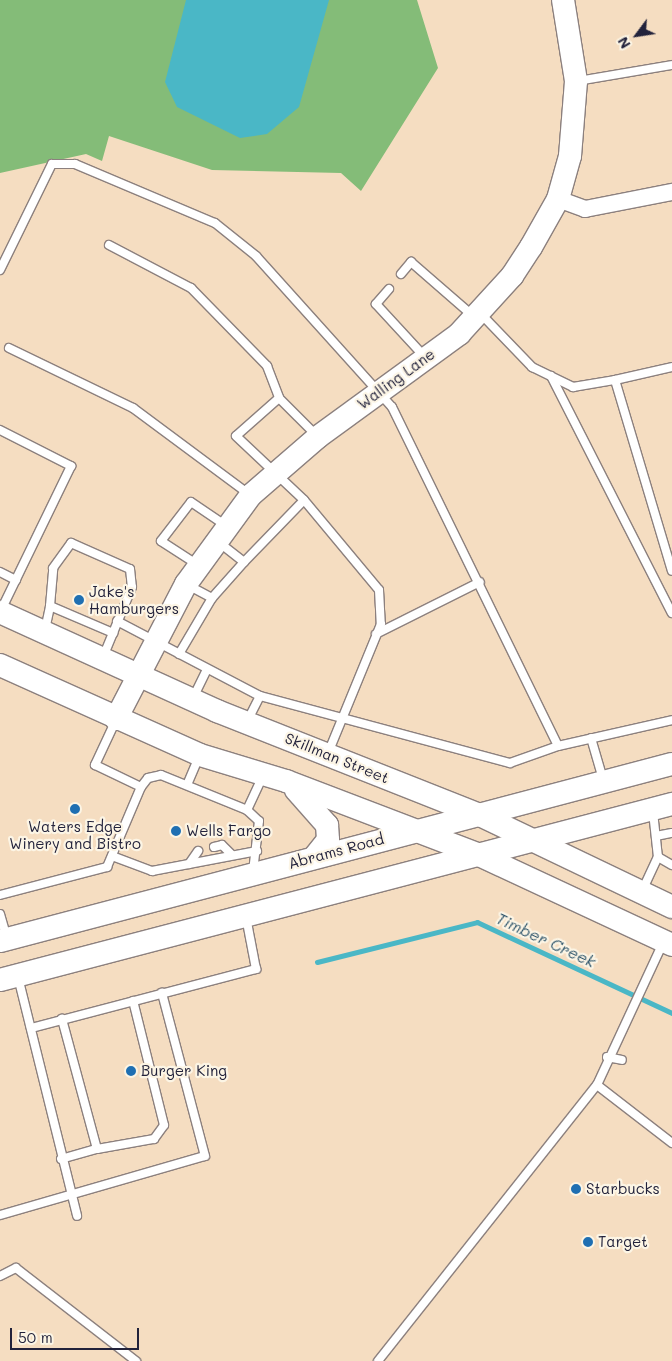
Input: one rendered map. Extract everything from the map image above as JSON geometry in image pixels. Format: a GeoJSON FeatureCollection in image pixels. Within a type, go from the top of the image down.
{"type":"FeatureCollection","features":[{"type":"Feature","properties":{"kind":"main road","name":"Walling Lane"},"geometry":{"type":"LineString","coordinates":[[116,719],[154,640],[186,584],[220,533],[251,495],[275,471],[318,437],[426,358],[478,316],[512,276],[558,199],[570,156],[576,81],[563,0]]}},
{"type":"Feature","properties":{"kind":"main road","name":"Skillman Street"},"geometry":{"type":"LineString","coordinates":[[0,612],[246,723],[480,815],[672,907]]}},
{"type":"Feature","properties":{"kind":"main road"},"geometry":{"type":"LineString","coordinates":[[0,665],[116,719],[200,755],[286,781],[477,854],[668,943]]}},
{"type":"Feature","properties":{"kind":"main road","name":"Abrams Road"},"geometry":{"type":"LineString","coordinates":[[4,940],[315,856],[672,764]]}},
{"type":"Feature","properties":{"kind":"main road"},"geometry":{"type":"LineString","coordinates":[[286,781],[318,809],[328,825],[328,840],[315,856]]}},
{"type":"Feature","properties":{"kind":"main road"},"geometry":{"type":"LineString","coordinates":[[4,940],[9,978],[245,914],[662,806]]}},
{"type":"Feature","properties":{"kind":"street"},"geometry":{"type":"LineString","coordinates":[[558,199],[586,209],[672,192]]}},
{"type":"Feature","properties":{"kind":"lane"},"geometry":{"type":"LineString","coordinates":[[576,81],[672,65]]}},
{"type":"Feature","properties":{"kind":"lane"},"geometry":{"type":"LineString","coordinates":[[0,270],[52,164],[75,164],[215,223],[256,256],[381,390],[480,582],[558,746]]}},
{"type":"Feature","properties":{"kind":"lane"},"geometry":{"type":"LineString","coordinates":[[109,245],[191,288],[267,366],[279,398],[318,437]]}},
{"type":"Feature","properties":{"kind":"lane"},"geometry":{"type":"LineString","coordinates":[[401,274],[411,262],[478,316],[532,367],[582,388],[672,367]]}},
{"type":"Feature","properties":{"kind":"lane"},"geometry":{"type":"LineString","coordinates":[[389,289],[376,304],[426,358]]}},
{"type":"Feature","properties":{"kind":"lane"},"geometry":{"type":"LineString","coordinates":[[9,348],[133,408],[251,495]]}},
{"type":"Feature","properties":{"kind":"lane"},"geometry":{"type":"LineString","coordinates":[[551,376],[672,613]]}},
{"type":"Feature","properties":{"kind":"lane"},"geometry":{"type":"LineString","coordinates":[[616,380],[672,571]]}},
{"type":"Feature","properties":{"kind":"lane"},"geometry":{"type":"LineString","coordinates":[[279,398],[236,436],[304,500],[379,590],[380,624],[340,719],[328,755]]}},
{"type":"Feature","properties":{"kind":"lane"},"geometry":{"type":"LineString","coordinates":[[0,430],[71,466],[0,612]]}},
{"type":"Feature","properties":{"kind":"lane"},"geometry":{"type":"LineString","coordinates":[[180,654],[212,598],[304,500]]}},
{"type":"Feature","properties":{"kind":"lane"},"geometry":{"type":"LineString","coordinates":[[198,565],[161,541],[191,502],[244,562]]}},
{"type":"Feature","properties":{"kind":"lane"},"geometry":{"type":"LineString","coordinates":[[45,633],[54,568],[67,546],[74,542],[130,569],[132,587],[102,659]]}},
{"type":"Feature","properties":{"kind":"lane"},"geometry":{"type":"LineString","coordinates":[[0,572],[16,580]]}},
{"type":"Feature","properties":{"kind":"lane"},"geometry":{"type":"LineString","coordinates":[[376,634],[480,582]]}},
{"type":"Feature","properties":{"kind":"lane"},"geometry":{"type":"LineString","coordinates":[[186,584],[212,598]]}},
{"type":"Feature","properties":{"kind":"lane"},"geometry":{"type":"LineString","coordinates":[[50,606],[113,633]]}},
{"type":"Feature","properties":{"kind":"lane"},"geometry":{"type":"LineString","coordinates":[[118,621],[260,696],[340,719],[510,762],[558,746],[672,720]]}},
{"type":"Feature","properties":{"kind":"lane"},"geometry":{"type":"LineString","coordinates":[[192,700],[207,668]]}},
{"type":"Feature","properties":{"kind":"lane"},"geometry":{"type":"LineString","coordinates":[[246,723],[260,696]]}},
{"type":"Feature","properties":{"kind":"lane"},"geometry":{"type":"LineString","coordinates":[[116,719],[95,765],[140,787]]}},
{"type":"Feature","properties":{"kind":"lane"},"geometry":{"type":"LineString","coordinates":[[591,738],[604,781]]}},
{"type":"Feature","properties":{"kind":"lane"},"geometry":{"type":"LineString","coordinates":[[187,785],[200,755]]}},
{"type":"Feature","properties":{"kind":"lane"},"geometry":{"type":"LineString","coordinates":[[247,810],[264,774]]}},
{"type":"Feature","properties":{"kind":"lane"},"geometry":{"type":"LineString","coordinates":[[0,895],[107,867],[140,787],[148,778],[161,775],[247,810],[259,820],[253,873]]}},
{"type":"Feature","properties":{"kind":"lane"},"geometry":{"type":"LineString","coordinates":[[642,892],[658,858],[656,836],[662,806]]}},
{"type":"Feature","properties":{"kind":"lane"},"geometry":{"type":"LineString","coordinates":[[656,836],[672,833]]}},
{"type":"Feature","properties":{"kind":"lane"},"geometry":{"type":"LineString","coordinates":[[214,847],[222,845],[232,855]]}},
{"type":"Feature","properties":{"kind":"lane"},"geometry":{"type":"LineString","coordinates":[[189,864],[198,851]]}},
{"type":"Feature","properties":{"kind":"lane"},"geometry":{"type":"LineString","coordinates":[[112,856],[152,870],[257,851]]}},
{"type":"Feature","properties":{"kind":"lane"},"geometry":{"type":"LineString","coordinates":[[658,858],[672,865]]}},
{"type":"Feature","properties":{"kind":"lane"},"geometry":{"type":"LineString","coordinates":[[0,914],[4,940]]}},
{"type":"Feature","properties":{"kind":"lane"},"geometry":{"type":"LineString","coordinates":[[31,1028],[256,968],[245,914]]}},
{"type":"Feature","properties":{"kind":"lane"},"geometry":{"type":"LineString","coordinates":[[378,1361],[597,1084],[607,1057],[652,964],[668,943]]}},
{"type":"Feature","properties":{"kind":"lane"},"geometry":{"type":"LineString","coordinates":[[9,978],[31,1028],[60,1159],[77,1216]]}},
{"type":"Feature","properties":{"kind":"lane"},"geometry":{"type":"LineString","coordinates":[[0,1215],[206,1156],[162,993]]}},
{"type":"Feature","properties":{"kind":"lane"},"geometry":{"type":"LineString","coordinates":[[60,1159],[97,1149],[154,1139],[164,1125],[133,1001]]}},
{"type":"Feature","properties":{"kind":"lane"},"geometry":{"type":"LineString","coordinates":[[62,1019],[97,1149]]}},
{"type":"Feature","properties":{"kind":"lane"},"geometry":{"type":"LineString","coordinates":[[607,1057],[622,1060]]}},
{"type":"Feature","properties":{"kind":"lane"},"geometry":{"type":"LineString","coordinates":[[597,1084],[672,1144]]}},
{"type":"Feature","properties":{"kind":"lane"},"geometry":{"type":"LineString","coordinates":[[0,1276],[16,1268],[136,1361]]}},
{"type":"Feature","properties":{"kind":"green space"},"geometry":{"type":"Polygon","coordinates":[[[0,0],[417,0],[438,68],[361,191],[341,173],[212,170],[109,136],[102,161],[86,154],[0,173],[0,0]]]}},
{"type":"Feature","properties":{"kind":"water"},"geometry":{"type":"Polygon","coordinates":[[[186,0],[329,0],[299,107],[267,134],[240,138],[177,107],[165,82],[186,0]]]}},
{"type":"Feature","properties":{"kind":"waterway","name":"Timber Creek"},"geometry":{"type":"LineString","coordinates":[[317,962],[477,922],[672,1013]]}},
{"type":"Feature","properties":{"kind":"place","name":"Jake's Hamburgers"},"geometry":{"type":"Point","coordinates":[79,600]}},
{"type":"Feature","properties":{"kind":"place","name":"Waters Edge Winery and Bistro"},"geometry":{"type":"Point","coordinates":[75,809]}},
{"type":"Feature","properties":{"kind":"place","name":"Wells Fargo"},"geometry":{"type":"Point","coordinates":[176,831]}},
{"type":"Feature","properties":{"kind":"place","name":"Burger King"},"geometry":{"type":"Point","coordinates":[131,1071]}},
{"type":"Feature","properties":{"kind":"place","name":"Starbucks"},"geometry":{"type":"Point","coordinates":[576,1189]}},
{"type":"Feature","properties":{"kind":"place","name":"Target"},"geometry":{"type":"Point","coordinates":[588,1242]}}]}
